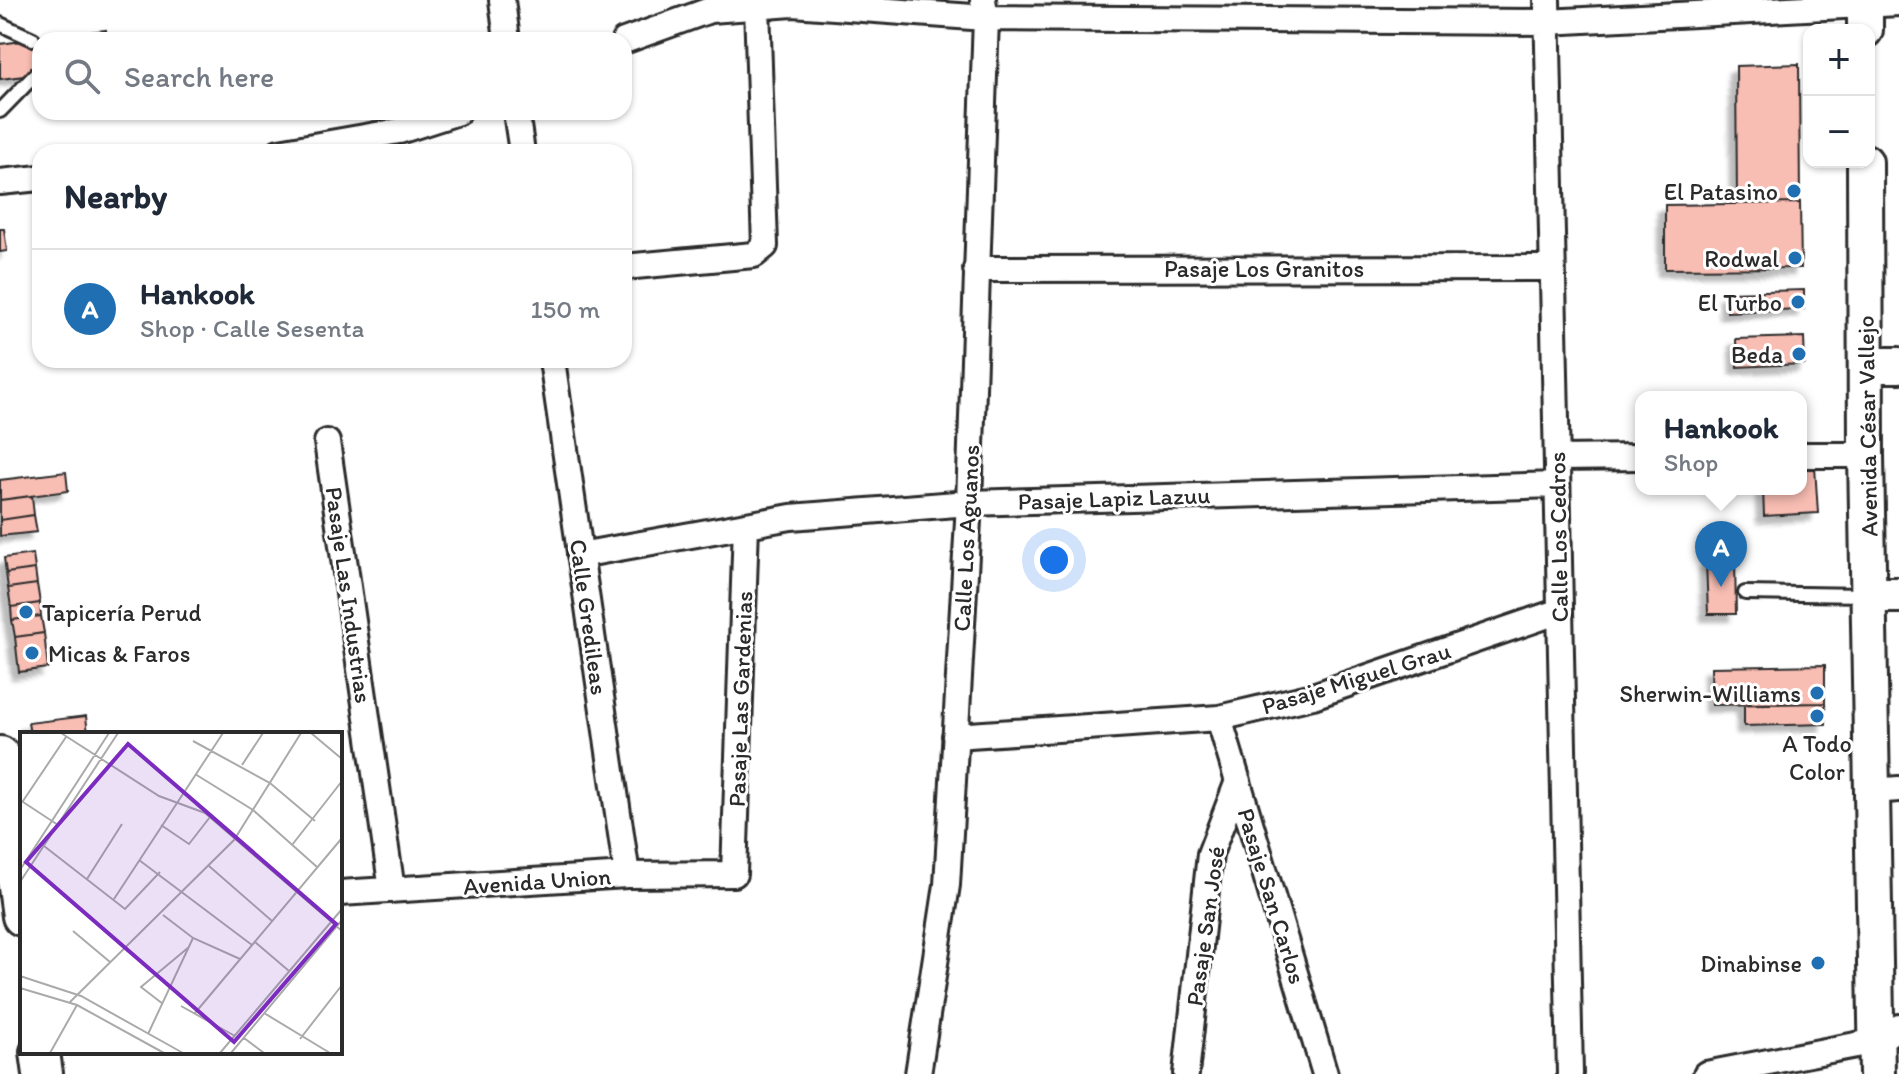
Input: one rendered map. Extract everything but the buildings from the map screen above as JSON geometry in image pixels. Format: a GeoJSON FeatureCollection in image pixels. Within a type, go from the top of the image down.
{"type":"FeatureCollection","features":[{"type":"Feature","properties":{"kind":"main road","name":"Avenida César Vallejo"},"geometry":{"type":"LineString","coordinates":[[1866,168],[1882,365],[1866,455],[1884,595],[1884,1047]]}},
{"type":"Feature","properties":{"kind":"main road"},"geometry":{"type":"LineString","coordinates":[[0,756],[20,901]]}},
{"type":"Feature","properties":{"kind":"main road"},"geometry":{"type":"LineString","coordinates":[[40,1054],[43,1074]]}},
{"type":"Feature","properties":{"kind":"street"},"geometry":{"type":"LineString","coordinates":[[502,0],[506,32]]}},
{"type":"Feature","properties":{"kind":"street"},"geometry":{"type":"LineString","coordinates":[[632,38],[710,10],[793,4],[984,9],[1547,11],[1792,4],[1865,11],[1899,3]]}},
{"type":"Feature","properties":{"kind":"street"},"geometry":{"type":"LineString","coordinates":[[632,266],[754,255],[765,246],[757,6]]}},
{"type":"Feature","properties":{"kind":"street","name":"Calle Los Aguanos"},"geometry":{"type":"LineString","coordinates":[[918,1074],[947,885],[969,503],[984,9]]}},
{"type":"Feature","properties":{"kind":"street","name":"Calle Los Cedros"},"geometry":{"type":"LineString","coordinates":[[1547,11],[1570,1074]]}},
{"type":"Feature","properties":{"kind":"street"},"geometry":{"type":"LineString","coordinates":[[325,144],[399,131],[433,120]]}},
{"type":"Feature","properties":{"kind":"street"},"geometry":{"type":"LineString","coordinates":[[517,120],[521,144]]}},
{"type":"Feature","properties":{"kind":"street"},"geometry":{"type":"LineString","coordinates":[[0,182],[32,179]]}},
{"type":"Feature","properties":{"kind":"street","name":"Pasaje Los Granitos"},"geometry":{"type":"LineString","coordinates":[[976,269],[1552,268]]}},
{"type":"Feature","properties":{"kind":"street","name":"Calle Gredileas"},"geometry":{"type":"LineString","coordinates":[[553,368],[627,875]]}},
{"type":"Feature","properties":{"kind":"street","name":"Pasaje Las Industrias"},"geometry":{"type":"LineString","coordinates":[[327,442],[392,890]]}},
{"type":"Feature","properties":{"kind":"street"},"geometry":{"type":"LineString","coordinates":[[1807,455],[1866,455]]}},
{"type":"Feature","properties":{"kind":"street"},"geometry":{"type":"LineString","coordinates":[[1557,458],[1635,457]]}},
{"type":"Feature","properties":{"kind":"street","name":"Pasaje Lapiz Lazuu"},"geometry":{"type":"LineString","coordinates":[[580,555],[791,517],[969,503],[1557,485]]}},
{"type":"Feature","properties":{"kind":"street","name":"Pasaje Las Gardenias"},"geometry":{"type":"LineString","coordinates":[[734,874],[746,525]]}},
{"type":"Feature","properties":{"kind":"street","name":"Pasaje Miguel Grau"},"geometry":{"type":"LineString","coordinates":[[955,736],[1219,718],[1313,696],[1560,611]]}},
{"type":"Feature","properties":{"kind":"street","name":"Pasaje San Carlos"},"geometry":{"type":"LineString","coordinates":[[1219,718],[1325,1074]]}},
{"type":"Feature","properties":{"kind":"street","name":"Pasaje San José"},"geometry":{"type":"LineString","coordinates":[[1186,1074],[1210,854],[1238,781]]}},
{"type":"Feature","properties":{"kind":"street","name":"Avenida Union"},"geometry":{"type":"LineString","coordinates":[[342,893],[627,875],[734,874]]}},
{"type":"Feature","properties":{"kind":"street"},"geometry":{"type":"LineString","coordinates":[[0,916],[20,915]]}},
{"type":"Feature","properties":{"kind":"street"},"geometry":{"type":"LineString","coordinates":[[1706,1074],[1884,1047]]}},
{"type":"Feature","properties":{"kind":"lane"},"geometry":{"type":"LineString","coordinates":[[0,24],[32,39]]}},
{"type":"Feature","properties":{"kind":"lane"},"geometry":{"type":"LineString","coordinates":[[0,111],[32,78]]}},
{"type":"Feature","properties":{"kind":"lane"},"geometry":{"type":"LineString","coordinates":[[1745,593],[1884,595]]}},
{"type":"Feature","properties":{"kind":"place","name":"El Patasino"},"geometry":{"type":"Point","coordinates":[1794,191]}},
{"type":"Feature","properties":{"kind":"place","name":"Rodwal"},"geometry":{"type":"Point","coordinates":[1795,258]}},
{"type":"Feature","properties":{"kind":"place","name":"El Turbo"},"geometry":{"type":"Point","coordinates":[1798,302]}},
{"type":"Feature","properties":{"kind":"place","name":"Beda"},"geometry":{"type":"Point","coordinates":[1799,354]}},
{"type":"Feature","properties":{"kind":"place","name":"Hankook"},"geometry":{"type":"Point","coordinates":[1721,587]}},
{"type":"Feature","properties":{"kind":"place","name":"Tapicería Perud"},"geometry":{"type":"Point","coordinates":[26,612]}},
{"type":"Feature","properties":{"kind":"place","name":"Micas & Faros"},"geometry":{"type":"Point","coordinates":[32,653]}},
{"type":"Feature","properties":{"kind":"place","name":"Sherwin-Williams"},"geometry":{"type":"Point","coordinates":[1817,693]}},
{"type":"Feature","properties":{"kind":"place","name":"A Todo Color"},"geometry":{"type":"Point","coordinates":[1817,716]}},
{"type":"Feature","properties":{"kind":"place","name":"Dinabinse"},"geometry":{"type":"Point","coordinates":[1818,963]}}]}
